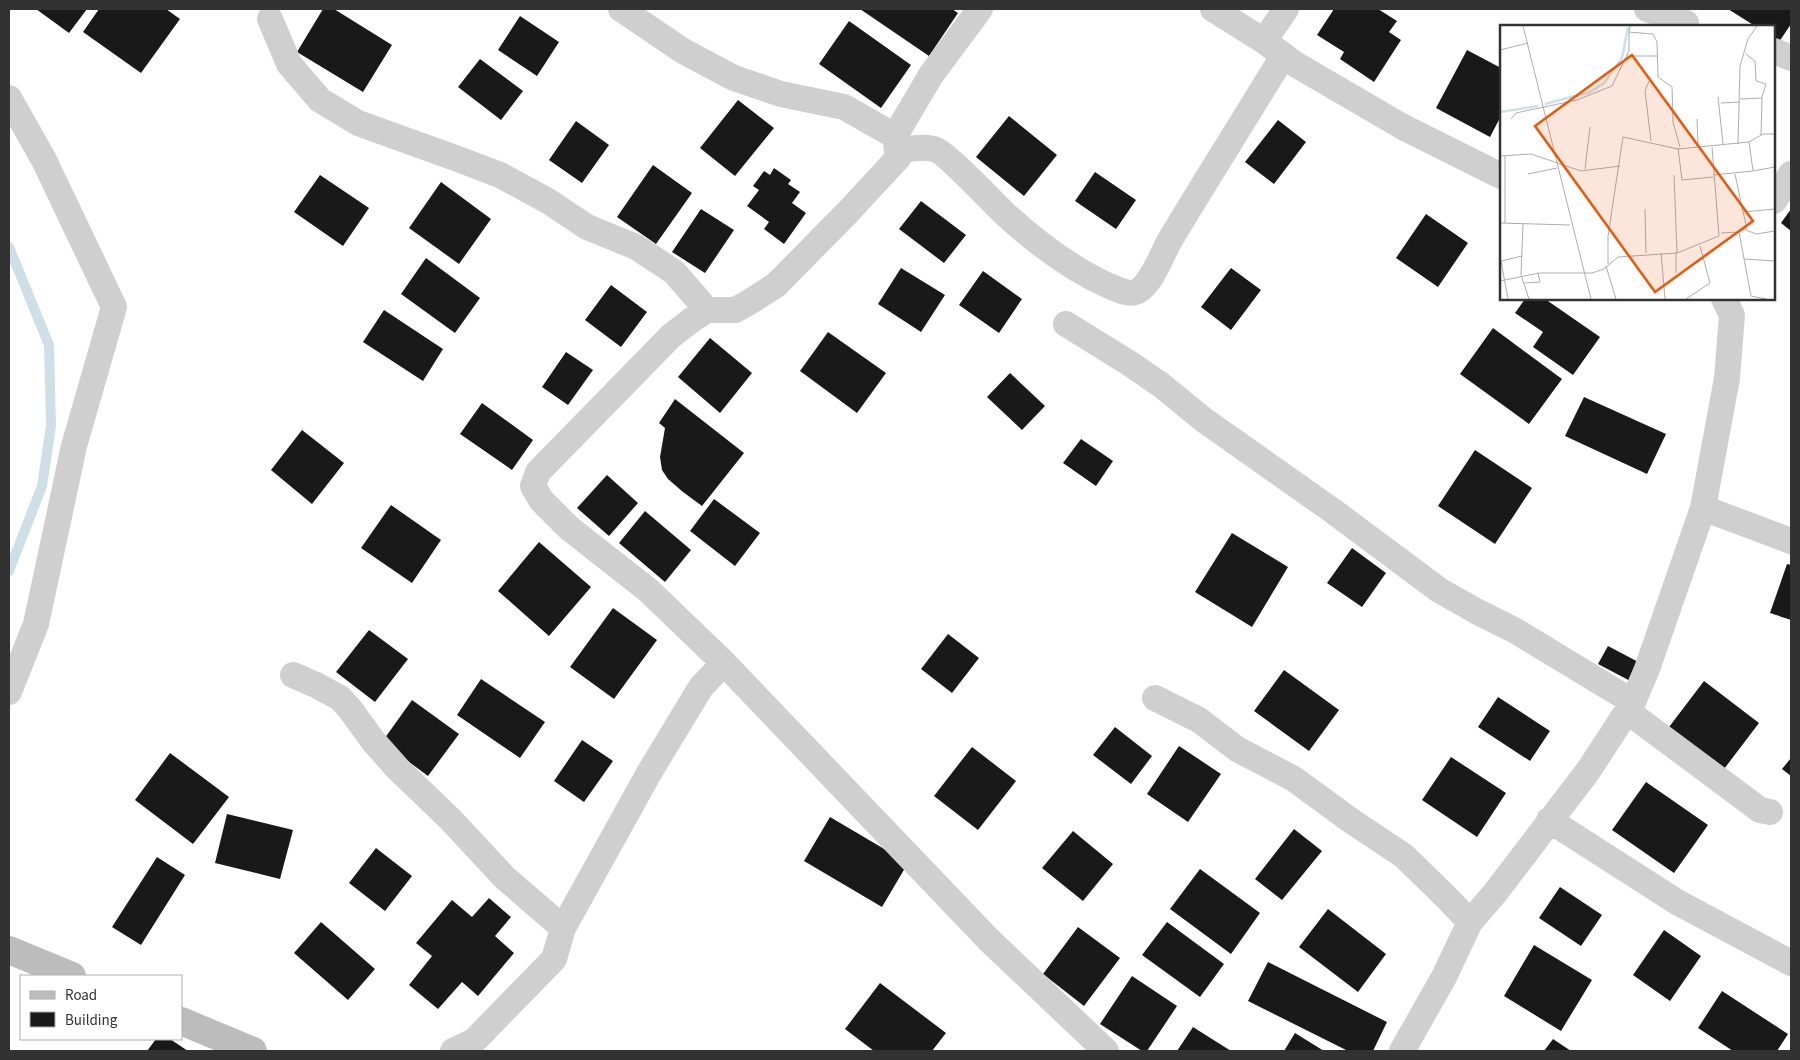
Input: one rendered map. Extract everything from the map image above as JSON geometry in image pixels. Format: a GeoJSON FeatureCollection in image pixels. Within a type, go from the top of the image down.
{"type":"FeatureCollection","features":[{"type":"Feature","properties":{"kind":"main road"},"geometry":{"type":"LineString","coordinates":[[9,950],[70,975]]}},
{"type":"Feature","properties":{"kind":"main road"},"geometry":{"type":"LineString","coordinates":[[182,1022],[253,1051]]}},
{"type":"Feature","properties":{"kind":"street"},"geometry":{"type":"LineString","coordinates":[[621,9],[683,51],[734,78],[781,94],[844,107],[896,143],[909,148],[935,148],[944,154],[1032,238],[1058,257],[1100,282],[1127,293],[1138,291],[1150,278],[1274,48],[1286,9]]}},
{"type":"Feature","properties":{"kind":"street"},"geometry":{"type":"LineString","coordinates":[[980,9],[931,75],[896,143],[898,158],[848,212],[776,285],[748,304],[735,310],[707,310],[671,336],[538,472],[533,486],[541,500],[569,528],[648,590],[724,663],[989,940],[1106,1051]]}},
{"type":"Feature","properties":{"kind":"street"},"geometry":{"type":"LineString","coordinates":[[1213,9],[1274,48],[1295,64],[1403,127],[1500,176]]}},
{"type":"Feature","properties":{"kind":"street"},"geometry":{"type":"LineString","coordinates":[[1647,9],[1693,19]]}},
{"type":"Feature","properties":{"kind":"street"},"geometry":{"type":"LineString","coordinates":[[270,19],[288,64],[320,100],[358,123],[500,176],[548,202],[587,227],[636,247],[674,272],[707,310]]}},
{"type":"Feature","properties":{"kind":"street"},"geometry":{"type":"LineString","coordinates":[[1775,51],[1791,58]]}},
{"type":"Feature","properties":{"kind":"street"},"geometry":{"type":"LineString","coordinates":[[9,98],[44,160],[114,307],[74,446],[36,624],[9,692]]}},
{"type":"Feature","properties":{"kind":"street"},"geometry":{"type":"LineString","coordinates":[[1775,199],[1791,174]]}},
{"type":"Feature","properties":{"kind":"street"},"geometry":{"type":"LineString","coordinates":[[1402,1051],[1444,977],[1470,922],[1495,893],[1588,771],[1630,707],[1647,669],[1704,508],[1727,378],[1732,315],[1724,300]]}},
{"type":"Feature","properties":{"kind":"street"},"geometry":{"type":"LineString","coordinates":[[1066,324],[1129,363],[1160,385],[1439,590],[1530,639],[1630,707],[1760,810],[1770,812]]}},
{"type":"Feature","properties":{"kind":"street"},"geometry":{"type":"LineString","coordinates":[[1704,508],[1791,541]]}},
{"type":"Feature","properties":{"kind":"street"},"geometry":{"type":"LineString","coordinates":[[453,1051],[474,1041],[554,958],[563,928],[648,773],[701,687],[724,663]]}},
{"type":"Feature","properties":{"kind":"street"},"geometry":{"type":"LineString","coordinates":[[293,675],[340,698],[374,742],[398,768],[451,820],[504,877],[563,928]]}},
{"type":"Feature","properties":{"kind":"street"},"geometry":{"type":"LineString","coordinates":[[1155,698],[1199,720],[1237,749],[1294,779],[1404,856],[1470,922]]}},
{"type":"Feature","properties":{"kind":"street"},"geometry":{"type":"LineString","coordinates":[[1549,820],[1677,902],[1791,963]]}},
{"type":"Feature","properties":{"kind":"building"},"geometry":{"type":"Polygon","coordinates":[[[36,9],[87,9],[69,33],[36,9]]]}},
{"type":"Feature","properties":{"kind":"building"},"geometry":{"type":"Polygon","coordinates":[[[99,9],[166,9],[180,19],[141,73],[83,32],[99,9]]]}},
{"type":"Feature","properties":{"kind":"building"},"geometry":{"type":"Polygon","coordinates":[[[323,9],[334,9],[392,45],[363,92],[297,52],[323,9]]]}},
{"type":"Feature","properties":{"kind":"building"},"geometry":{"type":"Polygon","coordinates":[[[860,9],[952,9],[958,13],[929,56],[860,9]]]}},
{"type":"Feature","properties":{"kind":"building"},"geometry":{"type":"Polygon","coordinates":[[[1334,9],[1378,9],[1397,21],[1389,32],[1401,40],[1374,82],[1340,59],[1344,52],[1317,35],[1334,9]]]}},
{"type":"Feature","properties":{"kind":"building"},"geometry":{"type":"Polygon","coordinates":[[[1728,9],[1791,9],[1791,24],[1779,42],[1775,40],[1775,25],[1753,25],[1728,9]]]}},
{"type":"Feature","properties":{"kind":"building"},"geometry":{"type":"Polygon","coordinates":[[[520,16],[559,42],[537,76],[498,50],[520,16]]]}},
{"type":"Feature","properties":{"kind":"building"},"geometry":{"type":"Polygon","coordinates":[[[849,21],[911,65],[881,108],[819,64],[849,21]]]}},
{"type":"Feature","properties":{"kind":"building"},"geometry":{"type":"Polygon","coordinates":[[[1467,50],[1500,67],[1500,118],[1490,137],[1436,108],[1467,50]]]}},
{"type":"Feature","properties":{"kind":"building"},"geometry":{"type":"Polygon","coordinates":[[[480,59],[523,91],[501,120],[458,87],[480,59]]]}},
{"type":"Feature","properties":{"kind":"building"},"geometry":{"type":"Polygon","coordinates":[[[738,100],[774,128],[735,176],[700,148],[738,100]]]}},
{"type":"Feature","properties":{"kind":"building"},"geometry":{"type":"Polygon","coordinates":[[[1009,116],[1057,155],[1024,196],[976,157],[1009,116]]]}},
{"type":"Feature","properties":{"kind":"building"},"geometry":{"type":"Polygon","coordinates":[[[1278,120],[1306,142],[1274,184],[1245,162],[1278,120]]]}},
{"type":"Feature","properties":{"kind":"building"},"geometry":{"type":"Polygon","coordinates":[[[576,121],[609,145],[582,183],[549,160],[576,121]]]}},
{"type":"Feature","properties":{"kind":"building"},"geometry":{"type":"Polygon","coordinates":[[[653,165],[692,193],[656,244],[617,217],[653,165]]]}},
{"type":"Feature","properties":{"kind":"building"},"geometry":{"type":"Polygon","coordinates":[[[774,168],[791,180],[788,184],[800,192],[792,203],[806,213],[784,244],[764,229],[769,222],[747,206],[759,190],[753,186],[764,171],[770,175],[774,168]]]}},
{"type":"Feature","properties":{"kind":"building"},"geometry":{"type":"Polygon","coordinates":[[[1095,172],[1136,200],[1116,229],[1075,201],[1095,172]]]}},
{"type":"Feature","properties":{"kind":"building"},"geometry":{"type":"Polygon","coordinates":[[[320,175],[369,208],[343,246],[294,212],[320,175]]]}},
{"type":"Feature","properties":{"kind":"building"},"geometry":{"type":"Polygon","coordinates":[[[441,182],[491,219],[459,264],[409,228],[441,182]]]}},
{"type":"Feature","properties":{"kind":"building"},"geometry":{"type":"Polygon","coordinates":[[[921,201],[966,235],[944,263],[899,229],[921,201]]]}},
{"type":"Feature","properties":{"kind":"building"},"geometry":{"type":"Polygon","coordinates":[[[701,209],[734,230],[705,273],[672,252],[701,209]]]}},
{"type":"Feature","properties":{"kind":"building"},"geometry":{"type":"Polygon","coordinates":[[[1791,209],[1791,231],[1781,223],[1791,209]]]}},
{"type":"Feature","properties":{"kind":"building"},"geometry":{"type":"Polygon","coordinates":[[[1426,214],[1468,243],[1438,287],[1396,258],[1426,214]]]}},
{"type":"Feature","properties":{"kind":"building"},"geometry":{"type":"Polygon","coordinates":[[[426,258],[480,298],[455,333],[401,294],[426,258]]]}},
{"type":"Feature","properties":{"kind":"building"},"geometry":{"type":"Polygon","coordinates":[[[901,268],[945,295],[921,332],[878,304],[901,268]]]}},
{"type":"Feature","properties":{"kind":"building"},"geometry":{"type":"Polygon","coordinates":[[[1231,268],[1261,290],[1231,330],[1201,307],[1231,268]]]}},
{"type":"Feature","properties":{"kind":"building"},"geometry":{"type":"Polygon","coordinates":[[[983,271],[1022,299],[999,333],[959,305],[983,271]]]}},
{"type":"Feature","properties":{"kind":"building"},"geometry":{"type":"Polygon","coordinates":[[[611,285],[647,312],[621,347],[585,320],[611,285]]]}},
{"type":"Feature","properties":{"kind":"building"},"geometry":{"type":"Polygon","coordinates":[[[1524,300],[1546,300],[1600,337],[1573,375],[1533,347],[1543,332],[1515,313],[1524,300]]]}},
{"type":"Feature","properties":{"kind":"building"},"geometry":{"type":"Polygon","coordinates":[[[384,310],[443,349],[423,381],[363,342],[384,310]]]}},
{"type":"Feature","properties":{"kind":"building"},"geometry":{"type":"Polygon","coordinates":[[[1493,328],[1562,379],[1529,424],[1460,374],[1493,328]]]}},
{"type":"Feature","properties":{"kind":"building"},"geometry":{"type":"Polygon","coordinates":[[[828,332],[886,373],[857,413],[800,371],[828,332]]]}},
{"type":"Feature","properties":{"kind":"building"},"geometry":{"type":"Polygon","coordinates":[[[710,338],[752,373],[720,413],[678,377],[710,338]]]}},
{"type":"Feature","properties":{"kind":"building"},"geometry":{"type":"Polygon","coordinates":[[[566,352],[593,370],[568,405],[542,387],[566,352]]]}},
{"type":"Feature","properties":{"kind":"building"},"geometry":{"type":"Polygon","coordinates":[[[1010,373],[1045,406],[1022,430],[987,397],[1010,373]]]}},
{"type":"Feature","properties":{"kind":"building"},"geometry":{"type":"Polygon","coordinates":[[[1584,397],[1666,434],[1647,474],[1565,436],[1584,397]]]}},
{"type":"Feature","properties":{"kind":"building"},"geometry":{"type":"Polygon","coordinates":[[[675,399],[744,453],[702,506],[668,479],[662,470],[660,457],[665,428],[659,423],[675,399]]]}},
{"type":"Feature","properties":{"kind":"building"},"geometry":{"type":"Polygon","coordinates":[[[482,403],[533,440],[512,470],[460,434],[482,403]]]}},
{"type":"Feature","properties":{"kind":"building"},"geometry":{"type":"Polygon","coordinates":[[[302,430],[344,463],[312,504],[271,470],[302,430]]]}},
{"type":"Feature","properties":{"kind":"building"},"geometry":{"type":"Polygon","coordinates":[[[1081,439],[1113,461],[1096,486],[1063,463],[1081,439]]]}},
{"type":"Feature","properties":{"kind":"building"},"geometry":{"type":"Polygon","coordinates":[[[1475,450],[1532,488],[1495,544],[1438,506],[1475,450]]]}},
{"type":"Feature","properties":{"kind":"building"},"geometry":{"type":"Polygon","coordinates":[[[607,475],[638,503],[609,536],[577,508],[607,475]]]}},
{"type":"Feature","properties":{"kind":"building"},"geometry":{"type":"Polygon","coordinates":[[[714,499],[760,533],[735,566],[690,531],[714,499]]]}},
{"type":"Feature","properties":{"kind":"building"},"geometry":{"type":"Polygon","coordinates":[[[391,505],[441,540],[412,583],[361,548],[391,505]]]}},
{"type":"Feature","properties":{"kind":"building"},"geometry":{"type":"Polygon","coordinates":[[[645,511],[691,550],[665,582],[619,543],[645,511]]]}},
{"type":"Feature","properties":{"kind":"building"},"geometry":{"type":"Polygon","coordinates":[[[1232,533],[1288,567],[1252,627],[1195,592],[1232,533]]]}},
{"type":"Feature","properties":{"kind":"building"},"geometry":{"type":"Polygon","coordinates":[[[539,542],[591,587],[549,636],[498,591],[539,542]]]}},
{"type":"Feature","properties":{"kind":"building"},"geometry":{"type":"Polygon","coordinates":[[[1352,548],[1386,573],[1362,607],[1327,583],[1352,548]]]}},
{"type":"Feature","properties":{"kind":"building"},"geometry":{"type":"Polygon","coordinates":[[[1787,564],[1791,565],[1791,620],[1770,613],[1787,564]]]}},
{"type":"Feature","properties":{"kind":"building"},"geometry":{"type":"Polygon","coordinates":[[[613,608],[657,640],[614,699],[570,667],[613,608]]]}},
{"type":"Feature","properties":{"kind":"building"},"geometry":{"type":"Polygon","coordinates":[[[369,630],[408,659],[375,702],[336,672],[369,630]]]}},
{"type":"Feature","properties":{"kind":"building"},"geometry":{"type":"Polygon","coordinates":[[[948,634],[979,658],[952,693],[921,669],[948,634]]]}},
{"type":"Feature","properties":{"kind":"building"},"geometry":{"type":"Polygon","coordinates":[[[1608,646],[1644,665],[1634,683],[1598,664],[1608,646]]]}},
{"type":"Feature","properties":{"kind":"building"},"geometry":{"type":"Polygon","coordinates":[[[1284,670],[1339,710],[1309,751],[1254,711],[1284,670]]]}},
{"type":"Feature","properties":{"kind":"building"},"geometry":{"type":"Polygon","coordinates":[[[481,679],[545,722],[520,758],[457,715],[481,679]]]}},
{"type":"Feature","properties":{"kind":"building"},"geometry":{"type":"Polygon","coordinates":[[[1704,681],[1759,723],[1721,773],[1666,731],[1704,681]]]}},
{"type":"Feature","properties":{"kind":"building"},"geometry":{"type":"Polygon","coordinates":[[[1498,697],[1550,731],[1530,761],[1478,727],[1498,697]]]}},
{"type":"Feature","properties":{"kind":"building"},"geometry":{"type":"Polygon","coordinates":[[[412,700],[459,734],[428,776],[382,742],[412,700]]]}},
{"type":"Feature","properties":{"kind":"building"},"geometry":{"type":"Polygon","coordinates":[[[1115,727],[1152,756],[1131,784],[1093,755],[1115,727]]]}},
{"type":"Feature","properties":{"kind":"building"},"geometry":{"type":"Polygon","coordinates":[[[582,740],[613,761],[584,802],[554,781],[582,740]]]}},
{"type":"Feature","properties":{"kind":"building"},"geometry":{"type":"Polygon","coordinates":[[[1179,746],[1221,774],[1188,822],[1147,794],[1179,746]]]}},
{"type":"Feature","properties":{"kind":"building"},"geometry":{"type":"Polygon","coordinates":[[[972,747],[1016,781],[978,830],[934,796],[972,747]]]}},
{"type":"Feature","properties":{"kind":"building"},"geometry":{"type":"Polygon","coordinates":[[[170,753],[229,797],[193,844],[135,800],[170,753]]]}},
{"type":"Feature","properties":{"kind":"building"},"geometry":{"type":"Polygon","coordinates":[[[1451,757],[1506,793],[1477,837],[1422,800],[1451,757]]]}},
{"type":"Feature","properties":{"kind":"building"},"geometry":{"type":"Polygon","coordinates":[[[1791,758],[1791,776],[1782,769],[1791,758]]]}},
{"type":"Feature","properties":{"kind":"building"},"geometry":{"type":"Polygon","coordinates":[[[1646,782],[1708,825],[1674,873],[1612,830],[1646,782]]]}},
{"type":"Feature","properties":{"kind":"building"},"geometry":{"type":"Polygon","coordinates":[[[227,814],[293,830],[280,879],[215,863],[227,814]]]}},
{"type":"Feature","properties":{"kind":"building"},"geometry":{"type":"Polygon","coordinates":[[[830,817],[908,863],[882,907],[804,861],[830,817]]]}},
{"type":"Feature","properties":{"kind":"building"},"geometry":{"type":"Polygon","coordinates":[[[1294,829],[1322,851],[1282,900],[1255,879],[1294,829]]]}},
{"type":"Feature","properties":{"kind":"building"},"geometry":{"type":"Polygon","coordinates":[[[1073,831],[1113,864],[1083,901],[1042,868],[1073,831]]]}},
{"type":"Feature","properties":{"kind":"building"},"geometry":{"type":"Polygon","coordinates":[[[376,848],[412,876],[385,911],[349,883],[376,848]]]}},
{"type":"Feature","properties":{"kind":"building"},"geometry":{"type":"Polygon","coordinates":[[[157,857],[185,875],[141,945],[112,927],[157,857]]]}},
{"type":"Feature","properties":{"kind":"building"},"geometry":{"type":"Polygon","coordinates":[[[1200,869],[1260,913],[1231,954],[1170,909],[1200,869]]]}},
{"type":"Feature","properties":{"kind":"building"},"geometry":{"type":"Polygon","coordinates":[[[1560,887],[1602,915],[1581,946],[1539,918],[1560,887]]]}},
{"type":"Feature","properties":{"kind":"building"},"geometry":{"type":"Polygon","coordinates":[[[489,898],[511,917],[495,936],[514,953],[478,996],[462,982],[438,1009],[409,985],[432,956],[416,943],[452,900],[472,917],[489,898]]]}},
{"type":"Feature","properties":{"kind":"building"},"geometry":{"type":"Polygon","coordinates":[[[1328,909],[1386,954],[1358,992],[1299,947],[1328,909]]]}},
{"type":"Feature","properties":{"kind":"building"},"geometry":{"type":"Polygon","coordinates":[[[321,922],[375,969],[348,1000],[294,953],[321,922]]]}},
{"type":"Feature","properties":{"kind":"building"},"geometry":{"type":"Polygon","coordinates":[[[1167,922],[1224,964],[1200,997],[1142,955],[1167,922]]]}},
{"type":"Feature","properties":{"kind":"building"},"geometry":{"type":"Polygon","coordinates":[[[1078,927],[1120,958],[1084,1006],[1043,974],[1078,927]]]}},
{"type":"Feature","properties":{"kind":"building"},"geometry":{"type":"Polygon","coordinates":[[[1664,930],[1701,956],[1670,1001],[1633,975],[1664,930]]]}},
{"type":"Feature","properties":{"kind":"building"},"geometry":{"type":"Polygon","coordinates":[[[1534,945],[1592,980],[1561,1031],[1504,996],[1534,945]]]}},
{"type":"Feature","properties":{"kind":"building"},"geometry":{"type":"Polygon","coordinates":[[[1268,962],[1387,1022],[1373,1051],[1348,1051],[1248,1001],[1268,962]]]}},
{"type":"Feature","properties":{"kind":"building"},"geometry":{"type":"Polygon","coordinates":[[[1132,976],[1177,1006],[1147,1051],[1142,1051],[1100,1024],[1132,976]]]}},
{"type":"Feature","properties":{"kind":"building"},"geometry":{"type":"Polygon","coordinates":[[[880,983],[946,1033],[932,1051],[874,1051],[845,1029],[880,983]]]}},
{"type":"Feature","properties":{"kind":"building"},"geometry":{"type":"Polygon","coordinates":[[[1722,991],[1788,1034],[1777,1051],[1733,1051],[1698,1028],[1722,991]]]}},
{"type":"Feature","properties":{"kind":"building"},"geometry":{"type":"Polygon","coordinates":[[[1193,1027],[1231,1051],[1177,1051],[1193,1027]]]}},
{"type":"Feature","properties":{"kind":"building"},"geometry":{"type":"Polygon","coordinates":[[[1295,1033],[1324,1051],[1284,1051],[1295,1033]]]}},
{"type":"Feature","properties":{"kind":"building"},"geometry":{"type":"Polygon","coordinates":[[[1553,1039],[1571,1051],[1544,1051],[1553,1039]]]}},
{"type":"Feature","properties":{"kind":"building"},"geometry":{"type":"Polygon","coordinates":[[[155,1040],[172,1040],[188,1051],[147,1051],[155,1040]]]}},
{"type":"Feature","properties":{"kind":"waterway"},"geometry":{"type":"LineString","coordinates":[[9,247],[49,345],[51,426],[42,486],[9,571]]}}]}
